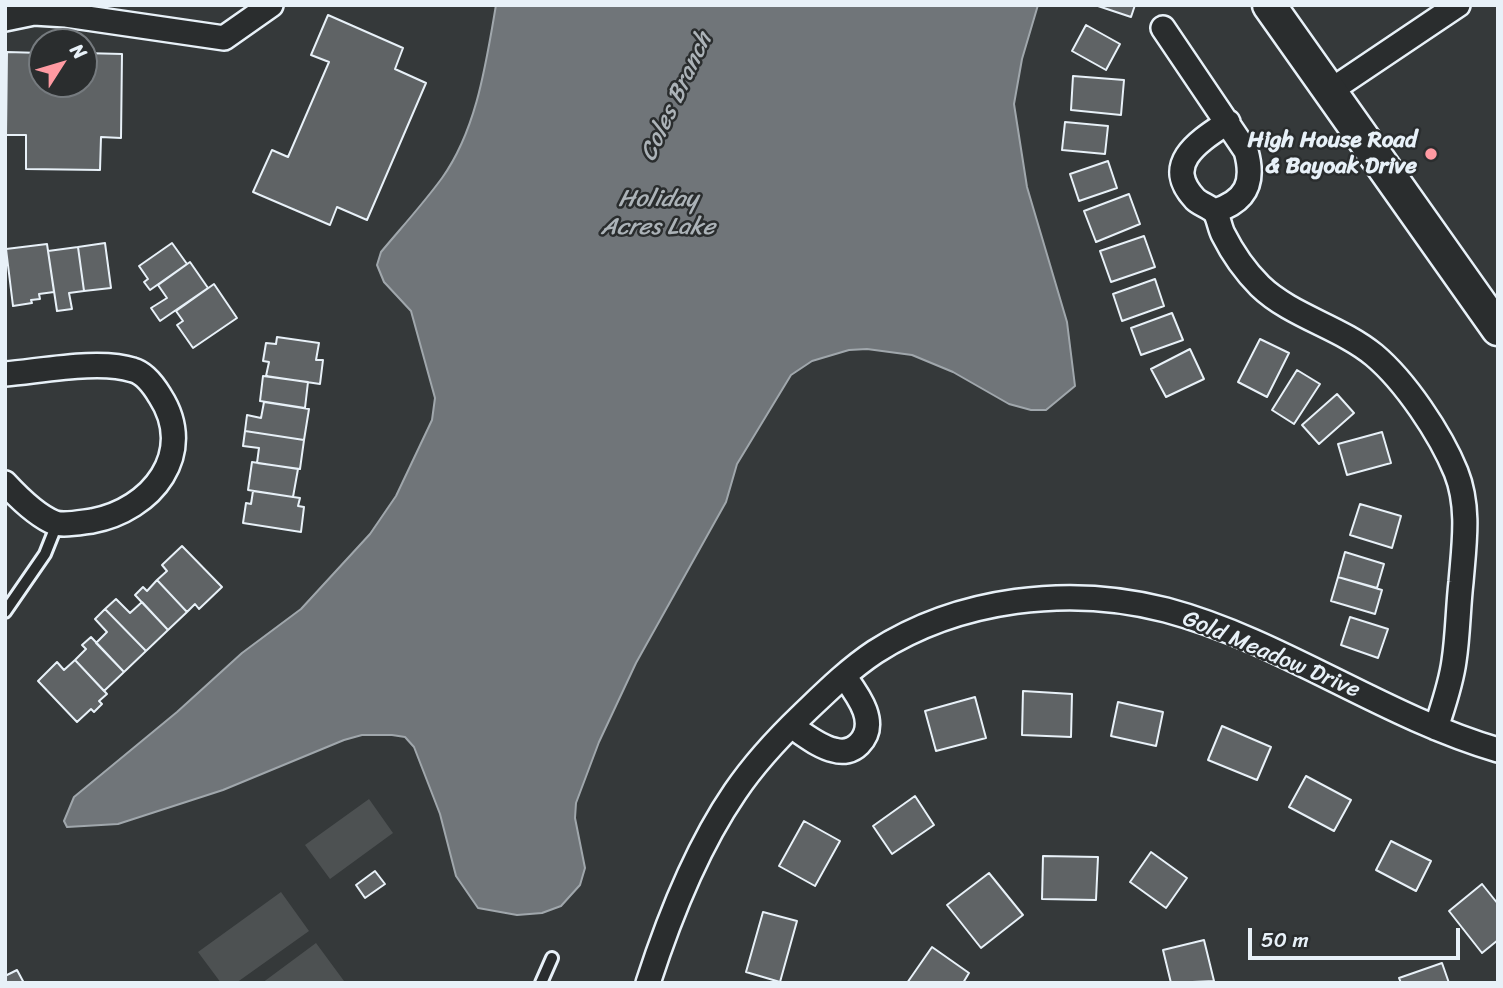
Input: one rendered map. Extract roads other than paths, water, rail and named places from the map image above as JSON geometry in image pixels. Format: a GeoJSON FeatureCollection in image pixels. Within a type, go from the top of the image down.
{"type":"FeatureCollection","features":[{"type":"Feature","properties":{"kind":"main road"},"geometry":{"type":"LineString","coordinates":[[1269,5],[1498,329]]}},
{"type":"Feature","properties":{"kind":"street"},"geometry":{"type":"LineString","coordinates":[[5,19],[34,13],[66,15],[224,38],[271,5]]}},
{"type":"Feature","properties":{"kind":"street"},"geometry":{"type":"LineString","coordinates":[[1330,91],[1458,5]]}},
{"type":"Feature","properties":{"kind":"street"},"geometry":{"type":"LineString","coordinates":[[1163,29],[1228,122],[1246,151],[1251,167],[1243,195],[1234,205],[1215,211]]}},
{"type":"Feature","properties":{"kind":"street"},"geometry":{"type":"LineString","coordinates":[[1228,122],[1191,148],[1185,158],[1183,178],[1195,198],[1215,211],[1237,257],[1260,286],[1279,300],[1352,340],[1388,368],[1423,414],[1456,471],[1466,525],[1455,659],[1436,728]]}},
{"type":"Feature","properties":{"kind":"street"},"geometry":{"type":"LineString","coordinates":[[5,374],[110,366],[136,370],[154,386],[168,409],[174,433],[166,470],[153,491],[134,506],[108,518],[57,524],[32,508],[5,483]]}},
{"type":"Feature","properties":{"kind":"street","name":"Gold Meadow Drive"},"geometry":{"type":"LineString","coordinates":[[648,983],[660,946],[705,845],[734,793],[790,726],[844,676],[874,653],[901,637],[968,612],[999,604],[1060,597],[1166,610],[1249,641],[1436,728],[1498,750]]}},
{"type":"Feature","properties":{"kind":"street"},"geometry":{"type":"LineString","coordinates":[[790,726],[832,750],[846,752],[856,747],[865,737],[868,721],[860,699],[844,676]]}},
{"type":"Feature","properties":{"kind":"lane"},"geometry":{"type":"LineString","coordinates":[[5,612],[45,554],[57,524]]}},
{"type":"Feature","properties":{"kind":"lane"},"geometry":{"type":"LineString","coordinates":[[541,983],[552,958]]}},
{"type":"Feature","properties":{"kind":"water","name":"Holiday Acres Lake"},"geometry":{"type":"Polygon","coordinates":[[[496,5],[1038,5],[1022,59],[1014,104],[1027,187],[1067,322],[1075,386],[1046,410],[1031,410],[1009,404],[953,372],[912,355],[867,349],[849,350],[812,361],[791,375],[737,464],[726,502],[636,663],[599,742],[576,803],[575,818],[585,868],[580,885],[561,906],[542,913],[517,915],[478,908],[456,876],[440,814],[414,747],[405,737],[362,735],[223,790],[118,824],[67,827],[64,821],[74,797],[177,712],[242,653],[301,609],[370,534],[396,496],[432,420],[435,398],[411,311],[384,282],[377,265],[381,252],[442,178],[464,138],[478,95],[496,5]]]}},
{"type":"Feature","properties":{"kind":"place","name":"High House Road & Bayoak Drive"},"geometry":{"type":"Point","coordinates":[1431,154]}},
{"type":"Feature","properties":{"kind":"water label","name":"Coles Branch"},"geometry":{"type":"Point","coordinates":[677,97]}}]}
